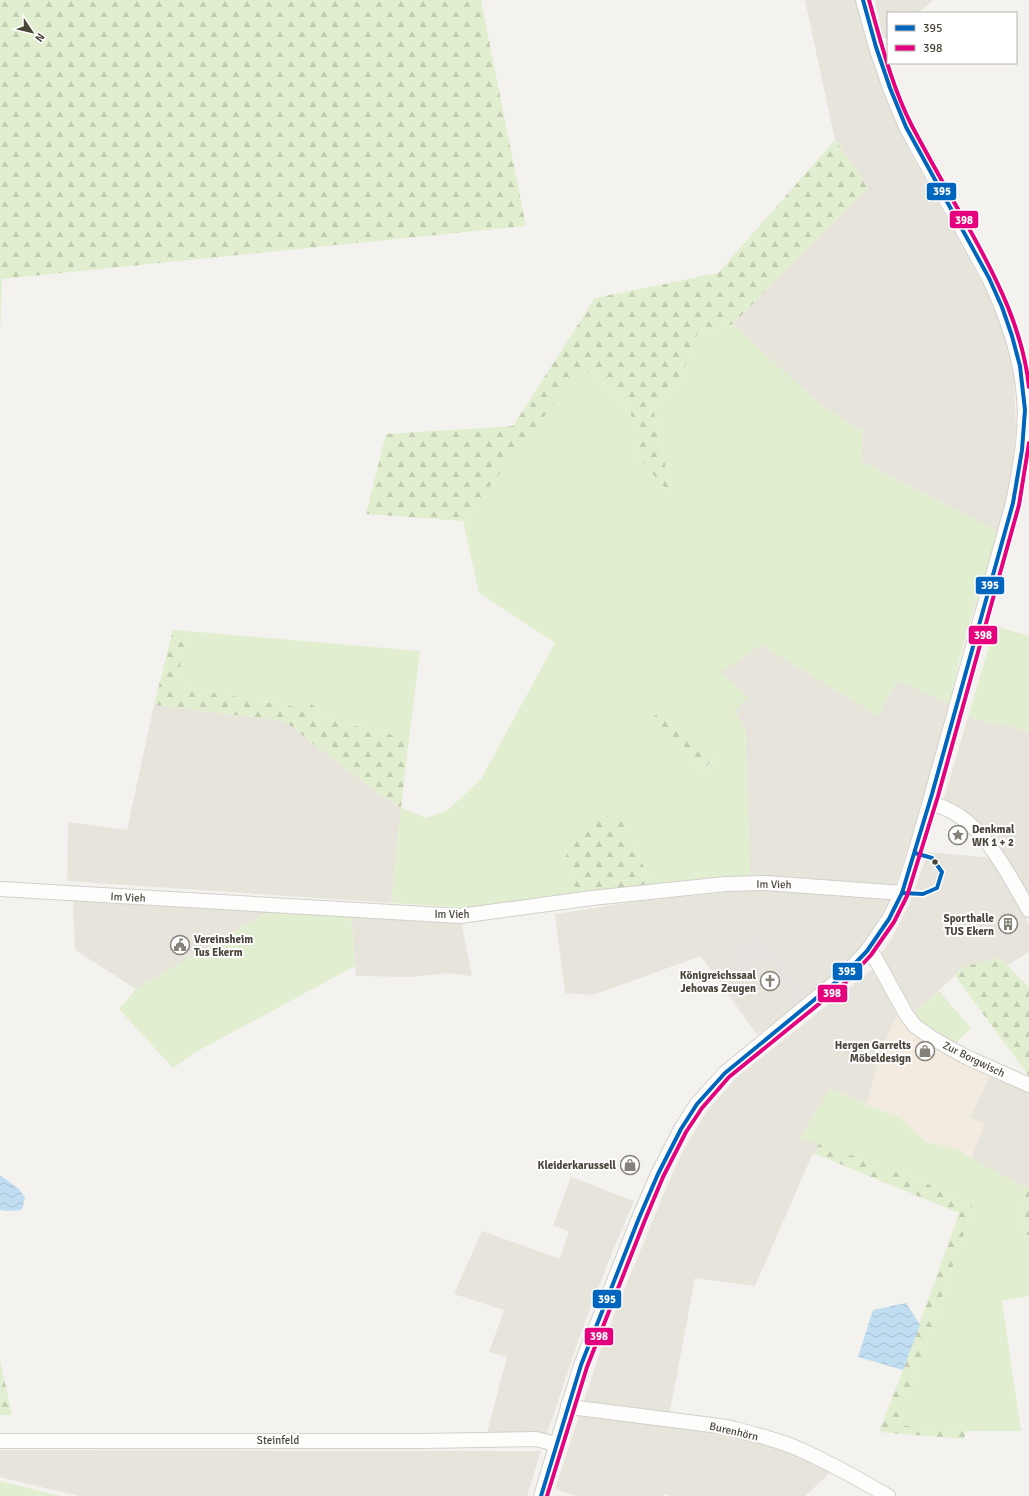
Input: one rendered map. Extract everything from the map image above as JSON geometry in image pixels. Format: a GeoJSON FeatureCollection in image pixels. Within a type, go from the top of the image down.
{"type":"FeatureCollection","features":[{"type":"Feature","properties":{"kind":"street"},"geometry":{"type":"LineString","coordinates":[[540,1496],[581,1365],[639,1218],[668,1155],[697,1104],[725,1073],[762,1042],[823,995],[842,977],[867,951],[889,919],[902,893],[930,803],[1014,503],[1020,466],[1024,415],[1023,354],[991,284],[906,127],[890,88],[876,47],[863,0]]}},
{"type":"Feature","properties":{"kind":"street"},"geometry":{"type":"LineString","coordinates":[[930,803],[942,806],[955,813],[979,832],[1004,867],[1029,910]]}},
{"type":"Feature","properties":{"kind":"street","name":"Im Vieh"},"geometry":{"type":"LineString","coordinates":[[0,889],[460,916],[592,898],[726,884],[766,883],[902,893]]}},
{"type":"Feature","properties":{"kind":"street","name":"Zur Borgwisch"},"geometry":{"type":"LineString","coordinates":[[867,951],[874,956],[906,1014],[915,1026],[932,1038],[964,1056],[1029,1085]]}},
{"type":"Feature","properties":{"kind":"street","name":"Burenhörn"},"geometry":{"type":"LineString","coordinates":[[568,1405],[578,1408],[727,1427],[744,1431],[800,1449],[850,1474],[888,1496]]}},
{"type":"Feature","properties":{"kind":"street","name":"Steinfeld"},"geometry":{"type":"LineString","coordinates":[[0,1441],[423,1442],[536,1439],[556,1444]]}},
{"type":"Feature","properties":{"kind":"shaded area"},"geometry":{"type":"Polygon","coordinates":[[[805,0],[857,0],[876,72],[894,118],[912,156],[995,306],[1007,341],[1014,377],[1016,429],[1010,487],[998,532],[861,461],[863,432],[819,404],[733,324],[868,187],[835,140],[805,0]]]}},
{"type":"Feature","properties":{"kind":"shaded area"},"geometry":{"type":"Polygon","coordinates":[[[875,0],[933,0],[919,12],[887,12],[887,38],[885,39],[882,35],[875,0]]]}},
{"type":"Feature","properties":{"kind":"shaded area"},"geometry":{"type":"Polygon","coordinates":[[[761,645],[877,715],[898,680],[949,704],[933,770],[895,887],[815,879],[750,877],[745,725],[733,712],[720,672],[761,645]]]}},
{"type":"Feature","properties":{"kind":"shaded area"},"geometry":{"type":"Polygon","coordinates":[[[154,705],[284,721],[366,784],[401,808],[391,903],[67,881],[68,822],[127,830],[154,705]]]}},
{"type":"Feature","properties":{"kind":"shaded area"},"geometry":{"type":"Polygon","coordinates":[[[968,717],[1029,731],[1029,899],[987,830],[966,811],[943,801],[968,717]]]}},
{"type":"Feature","properties":{"kind":"shaded area"},"geometry":{"type":"Polygon","coordinates":[[[928,852],[994,858],[1029,924],[1029,952],[1008,965],[1000,958],[965,966],[913,1014],[880,955],[891,940],[909,905],[928,852]]]}},
{"type":"Feature","properties":{"kind":"shaded area"},"geometry":{"type":"Polygon","coordinates":[[[761,889],[826,892],[891,899],[879,925],[847,966],[813,996],[757,1035],[701,956],[593,995],[565,993],[555,914],[639,901],[761,889]]]}},
{"type":"Feature","properties":{"kind":"shaded area"},"geometry":{"type":"Polygon","coordinates":[[[73,899],[270,911],[136,989],[75,950],[73,899]]]}},
{"type":"Feature","properties":{"kind":"shaded area"},"geometry":{"type":"Polygon","coordinates":[[[351,915],[461,921],[472,976],[447,973],[412,977],[356,976],[351,915]]]}},
{"type":"Feature","properties":{"kind":"shaded area"},"geometry":{"type":"Polygon","coordinates":[[[760,933],[807,993],[791,1005],[784,997],[792,990],[767,957],[744,973],[727,952],[760,933]]]}},
{"type":"Feature","properties":{"kind":"shaded area"},"geometry":{"type":"Polygon","coordinates":[[[873,969],[897,1015],[881,1052],[867,1104],[830,1089],[800,1138],[819,1144],[813,1153],[755,1286],[695,1278],[668,1422],[765,1442],[832,1471],[805,1496],[669,1496],[665,1494],[663,1496],[577,1496],[555,1489],[604,1340],[665,1190],[683,1151],[706,1112],[737,1077],[873,969]]]}},
{"type":"Feature","properties":{"kind":"shaded area"},"geometry":{"type":"Polygon","coordinates":[[[897,1015],[913,1033],[990,1075],[970,1118],[985,1123],[971,1158],[958,1149],[926,1142],[900,1118],[867,1104],[881,1052],[897,1015]]]}},
{"type":"Feature","properties":{"kind":"shaded area"},"geometry":{"type":"Polygon","coordinates":[[[995,1064],[1029,1080],[1029,1187],[1026,1188],[971,1158],[984,1123],[970,1118],[995,1064]]]}},
{"type":"Feature","properties":{"kind":"shaded area"},"geometry":{"type":"Polygon","coordinates":[[[571,1177],[634,1201],[582,1330],[547,1434],[487,1433],[507,1357],[489,1352],[504,1310],[454,1294],[482,1231],[560,1259],[569,1231],[553,1226],[571,1177]]]}},
{"type":"Feature","properties":{"kind":"shaded area"},"geometry":{"type":"Polygon","coordinates":[[[0,1450],[541,1451],[527,1496],[78,1496],[0,1477],[0,1450]]]}},
{"type":"Feature","properties":{"kind":"green space"},"geometry":{"type":"Polygon","coordinates":[[[0,0],[481,0],[526,226],[2,279],[0,338],[0,0]]]}},
{"type":"Feature","properties":{"kind":"green space"},"geometry":{"type":"Polygon","coordinates":[[[835,140],[868,187],[733,324],[698,332],[675,393],[653,408],[672,496],[638,457],[630,408],[591,372],[577,374],[463,521],[366,514],[386,434],[513,426],[595,298],[718,273],[835,140]]]}},
{"type":"Feature","properties":{"kind":"green space"},"geometry":{"type":"Polygon","coordinates":[[[733,324],[819,404],[863,432],[861,461],[998,532],[965,638],[949,704],[898,680],[877,715],[761,645],[721,672],[748,697],[733,712],[745,725],[750,877],[652,884],[621,819],[571,874],[575,894],[469,908],[391,903],[401,808],[426,818],[448,810],[481,779],[555,643],[479,593],[463,521],[577,373],[591,372],[630,408],[638,457],[672,495],[653,408],[675,393],[698,332],[733,324]],[[654,717],[702,771],[714,758],[654,717]]]}},
{"type":"Feature","properties":{"kind":"green space"},"geometry":{"type":"Polygon","coordinates":[[[995,626],[1029,636],[1029,731],[968,717],[995,626]]]}},
{"type":"Feature","properties":{"kind":"green space"},"geometry":{"type":"Polygon","coordinates":[[[173,630],[187,631],[176,686],[296,707],[303,699],[317,708],[315,716],[409,739],[401,808],[366,784],[284,721],[154,705],[173,630]]]}},
{"type":"Feature","properties":{"kind":"green space"},"geometry":{"type":"Polygon","coordinates":[[[187,631],[420,651],[409,739],[315,716],[297,707],[176,686],[187,631]]]}},
{"type":"Feature","properties":{"kind":"green space"},"geometry":{"type":"Polygon","coordinates":[[[664,710],[714,758],[702,771],[653,717],[664,710]]]}},
{"type":"Feature","properties":{"kind":"green space"},"geometry":{"type":"Polygon","coordinates":[[[596,814],[621,819],[652,884],[575,894],[571,874],[560,864],[596,814]]]}},
{"type":"Feature","properties":{"kind":"green space"},"geometry":{"type":"Polygon","coordinates":[[[270,911],[351,915],[355,966],[196,1052],[173,1068],[119,1009],[136,989],[270,911]]]}},
{"type":"Feature","properties":{"kind":"green space"},"geometry":{"type":"Polygon","coordinates":[[[1000,958],[1029,987],[1029,1076],[955,976],[965,966],[1000,958]]]}},
{"type":"Feature","properties":{"kind":"green space"},"geometry":{"type":"Polygon","coordinates":[[[939,991],[971,1028],[954,1045],[926,1028],[913,1014],[939,991]]]}},
{"type":"Feature","properties":{"kind":"green space"},"geometry":{"type":"Polygon","coordinates":[[[830,1089],[900,1118],[926,1142],[958,1149],[971,1158],[1026,1188],[1020,1233],[1029,1235],[1029,1296],[1002,1301],[1021,1431],[966,1431],[898,1425],[973,1207],[928,1184],[874,1163],[800,1138],[830,1089]]]}},
{"type":"Feature","properties":{"kind":"green space"},"geometry":{"type":"Polygon","coordinates":[[[819,1144],[928,1184],[973,1207],[898,1425],[966,1431],[964,1439],[879,1432],[903,1370],[959,1213],[813,1153],[819,1144]]]}},
{"type":"Feature","properties":{"kind":"green space"},"geometry":{"type":"Polygon","coordinates":[[[1029,1187],[1029,1235],[1020,1234],[1026,1188],[1029,1187]]]}},
{"type":"Feature","properties":{"kind":"green space"},"geometry":{"type":"Polygon","coordinates":[[[0,1360],[12,1415],[0,1415],[0,1360]]]}},
{"type":"Feature","properties":{"kind":"green space"},"geometry":{"type":"Polygon","coordinates":[[[0,1481],[60,1496],[0,1496],[0,1481]]]}},
{"type":"Feature","properties":{"kind":"water"},"geometry":{"type":"Polygon","coordinates":[[[0,1175],[19,1189],[25,1198],[22,1210],[0,1210],[0,1175]]]}},
{"type":"Feature","properties":{"kind":"water"},"geometry":{"type":"Polygon","coordinates":[[[906,1303],[920,1325],[903,1370],[858,1357],[873,1310],[906,1303]]]}},
{"type":"Feature","properties":{"kind":"transit line","name":"395"},"geometry":{"type":"LineString","coordinates":[[541,1496],[581,1365],[639,1218],[658,1174],[681,1129],[697,1104],[725,1073],[842,977],[867,951],[889,919],[902,893],[932,794],[1013,503],[1022,450],[1025,410],[1020,366],[1012,336],[1002,307],[989,278],[906,127],[890,88],[876,47],[863,0]]}},
{"type":"Feature","properties":{"kind":"transit line","name":"398"},"geometry":{"type":"LineString","coordinates":[[869,0],[887,61]]}},
{"type":"Feature","properties":{"kind":"transit line","name":"398"},"geometry":{"type":"LineString","coordinates":[[888,64],[899,96],[912,126],[981,250],[1000,288],[1021,346],[1029,387]]}},
{"type":"Feature","properties":{"kind":"transit line","name":"398"},"geometry":{"type":"LineString","coordinates":[[547,1496],[587,1367],[663,1177],[686,1132],[702,1108],[729,1077],[846,982],[871,955],[894,922],[907,896],[938,796],[1019,505],[1029,443]]}},
{"type":"Feature","properties":{"kind":"transit line","name":"395"},"geometry":{"type":"LineString","coordinates":[[902,893],[923,894],[937,888],[942,872],[932,858],[915,853]]}},
{"type":"Feature","properties":{"kind":"place","name":"Denkmal WK 1 + 2"},"geometry":{"type":"Point","coordinates":[958,835]}},
{"type":"Feature","properties":{"kind":"place","name":"Sporthalle TUS Ekern"},"geometry":{"type":"Point","coordinates":[1008,924]}},
{"type":"Feature","properties":{"kind":"place","name":"Vereinsheim Tus Ekerm"},"geometry":{"type":"Point","coordinates":[180,945]}},
{"type":"Feature","properties":{"kind":"place","name":"Königreichssaal Jehovas Zeugen"},"geometry":{"type":"Point","coordinates":[770,981]}},
{"type":"Feature","properties":{"kind":"place","name":"Hergen Garrelts Möbeldesign"},"geometry":{"type":"Point","coordinates":[925,1051]}},
{"type":"Feature","properties":{"kind":"place","name":"Kleiderkarussell"},"geometry":{"type":"Point","coordinates":[630,1165]}}]}
